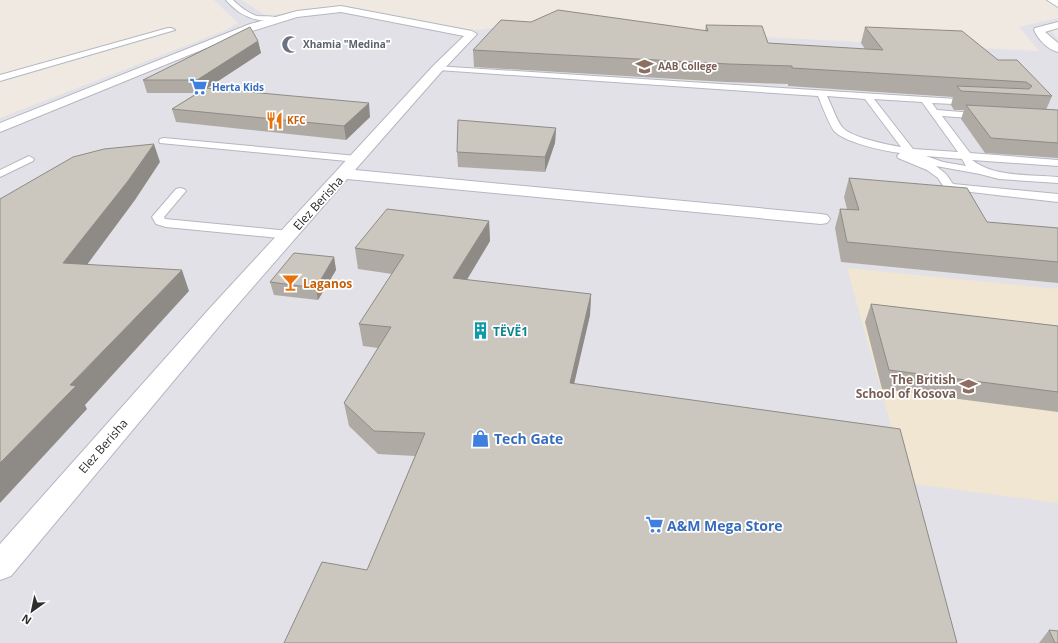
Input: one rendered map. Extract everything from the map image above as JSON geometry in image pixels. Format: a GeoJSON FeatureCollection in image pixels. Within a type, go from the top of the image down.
{"type":"FeatureCollection","features":[{"type":"Feature","properties":{"kind":"street"},"geometry":{"type":"LineString","coordinates":[[1052,0],[1058,4]]}},
{"type":"Feature","properties":{"kind":"street","name":"Elez Berisha"},"geometry":{"type":"LineString","coordinates":[[0,566],[218,313],[438,68],[472,34],[341,9],[320,11],[276,19]]}},
{"type":"Feature","properties":{"kind":"street"},"geometry":{"type":"LineString","coordinates":[[0,128],[227,36],[276,19]]}},
{"type":"Feature","properties":{"kind":"street"},"geometry":{"type":"LineString","coordinates":[[1058,25],[1039,30],[1042,36],[1058,49]]}},
{"type":"Feature","properties":{"kind":"street"},"geometry":{"type":"LineString","coordinates":[[351,166],[821,219]]}},
{"type":"Feature","properties":{"kind":"lane","name":"Elez Berisha"},"geometry":{"type":"LineString","coordinates":[[229,0],[241,12],[248,15],[262,19],[276,19]]}},
{"type":"Feature","properties":{"kind":"lane"},"geometry":{"type":"LineString","coordinates":[[0,78],[171,30]]}},
{"type":"Feature","properties":{"kind":"lane"},"geometry":{"type":"LineString","coordinates":[[438,68],[979,103]]}},
{"type":"Feature","properties":{"kind":"lane"},"geometry":{"type":"LineString","coordinates":[[821,93],[839,130],[857,139],[881,147],[931,168],[942,176],[949,187],[1058,198]]}},
{"type":"Feature","properties":{"kind":"lane"},"geometry":{"type":"LineString","coordinates":[[868,96],[910,152],[916,156],[936,162],[985,172],[1058,180]]}},
{"type":"Feature","properties":{"kind":"lane"},"geometry":{"type":"LineString","coordinates":[[925,100],[967,157],[967,161],[985,172]]}},
{"type":"Feature","properties":{"kind":"lane"},"geometry":{"type":"LineString","coordinates":[[934,113],[990,116]]}},
{"type":"Feature","properties":{"kind":"lane"},"geometry":{"type":"LineString","coordinates":[[164,141],[351,166]]}},
{"type":"Feature","properties":{"kind":"lane"},"geometry":{"type":"LineString","coordinates":[[881,147],[910,152],[1058,164]]}},
{"type":"Feature","properties":{"kind":"lane"},"geometry":{"type":"LineString","coordinates":[[0,174],[29,159]]}},
{"type":"Feature","properties":{"kind":"lane"},"geometry":{"type":"LineString","coordinates":[[180,191],[158,217],[160,221],[166,223],[289,235]]}},
{"type":"Feature","properties":{"kind":"shaded area"},"geometry":{"type":"Polygon","coordinates":[[[214,0],[242,0],[265,15],[324,12],[350,13],[453,34],[549,19],[742,36],[1039,51],[1019,27],[1058,18],[1058,27],[1049,28],[1058,39],[1058,643],[0,643],[0,118],[226,30],[238,23],[214,0]]]}},
{"type":"Feature","properties":{"kind":"shaded area","name":"The British School of Kosova"},"geometry":{"type":"Polygon","coordinates":[[[847,268],[1058,289],[1058,503],[907,483],[847,268]]]}},
{"type":"Feature","properties":{"kind":"building"},"geometry":{"type":"Polygon","coordinates":[[[558,10],[708,31],[706,25],[762,26],[768,43],[883,50],[865,27],[962,31],[998,60],[1017,60],[1052,96],[961,91],[957,86],[1029,89],[1032,86],[1026,82],[792,68],[792,66],[473,50],[501,20],[531,22],[558,10]]]}},
{"type":"Feature","properties":{"kind":"building"},"geometry":{"type":"Polygon","coordinates":[[[250,27],[258,41],[197,80],[143,80],[250,27]]]}},
{"type":"Feature","properties":{"kind":"building"},"geometry":{"type":"Polygon","coordinates":[[[206,88],[369,103],[344,126],[172,109],[206,88]]]}},
{"type":"Feature","properties":{"kind":"building"},"geometry":{"type":"Polygon","coordinates":[[[966,105],[1058,110],[1058,143],[991,138],[966,105]]]}},
{"type":"Feature","properties":{"kind":"building"},"geometry":{"type":"Polygon","coordinates":[[[458,120],[556,128],[545,157],[457,152],[458,120]]]}},
{"type":"Feature","properties":{"kind":"building"},"geometry":{"type":"Polygon","coordinates":[[[154,144],[128,181],[63,263],[182,270],[70,385],[76,386],[0,463],[0,199],[73,157],[104,149],[154,144]]]}},
{"type":"Feature","properties":{"kind":"building"},"geometry":{"type":"Polygon","coordinates":[[[849,178],[967,188],[987,222],[1058,228],[1058,262],[847,242],[840,209],[859,210],[849,178]]]}},
{"type":"Feature","properties":{"kind":"building","name":"A&M Mega Store"},"geometry":{"type":"Polygon","coordinates":[[[387,209],[489,221],[453,278],[591,294],[570,383],[900,429],[957,643],[284,643],[322,562],[367,570],[425,433],[374,431],[344,403],[391,327],[359,324],[404,255],[355,248],[387,209]]]}},
{"type":"Feature","properties":{"kind":"building"},"geometry":{"type":"Polygon","coordinates":[[[294,253],[334,257],[316,288],[270,282],[294,253]]]}},
{"type":"Feature","properties":{"kind":"building"},"geometry":{"type":"Polygon","coordinates":[[[871,304],[1058,326],[1058,392],[889,370],[871,304]]]}},
{"type":"Feature","properties":{"kind":"building"},"geometry":{"type":"Polygon","coordinates":[[[1049,630],[1058,631],[1058,643],[1055,643],[1049,630]]]}},
{"type":"Feature","properties":{"kind":"place","name":"Xhamia \"Medina\""},"geometry":{"type":"Point","coordinates":[290,44]}},
{"type":"Feature","properties":{"kind":"place","name":"AAB College"},"geometry":{"type":"Point","coordinates":[645,66]}},
{"type":"Feature","properties":{"kind":"place","name":"Herta Kids"},"geometry":{"type":"Point","coordinates":[199,87]}},
{"type":"Feature","properties":{"kind":"place","name":"KFC"},"geometry":{"type":"Point","coordinates":[274,120]}},
{"type":"Feature","properties":{"kind":"place","name":"Laganos"},"geometry":{"type":"Point","coordinates":[290,283]}},
{"type":"Feature","properties":{"kind":"place","name":"TËVË1"},"geometry":{"type":"Point","coordinates":[480,331]}},
{"type":"Feature","properties":{"kind":"place","name":"The British School of Kosova"},"geometry":{"type":"Point","coordinates":[969,386]}},
{"type":"Feature","properties":{"kind":"place","name":"Tech Gate"},"geometry":{"type":"Point","coordinates":[481,438]}},
{"type":"Feature","properties":{"kind":"place","name":"A&M Mega Store"},"geometry":{"type":"Point","coordinates":[654,525]}}]}
